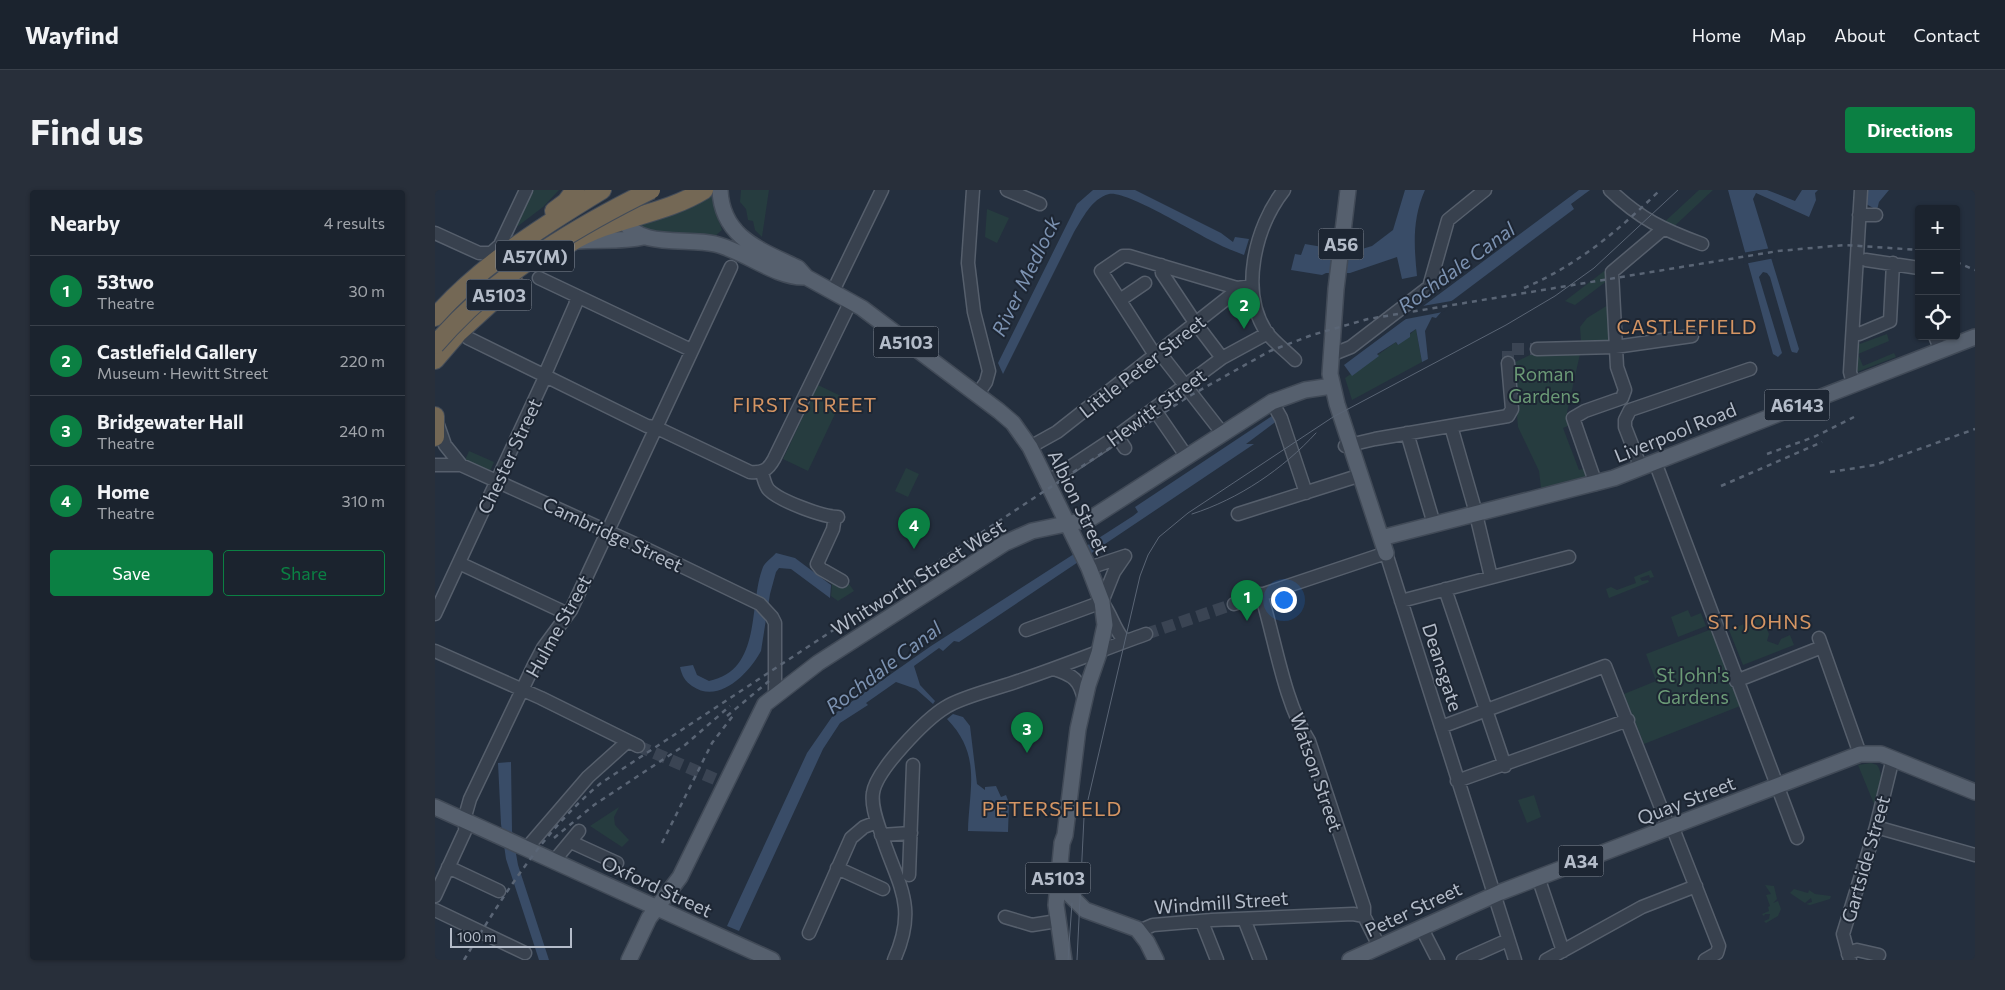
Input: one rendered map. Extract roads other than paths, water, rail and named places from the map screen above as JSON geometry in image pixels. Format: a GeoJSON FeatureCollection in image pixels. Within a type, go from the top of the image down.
{"type":"FeatureCollection","features":[{"type":"Feature","properties":{"kind":"highway"},"geometry":{"type":"LineString","coordinates":[[525,238],[538,222],[566,202],[575,190]]}},
{"type":"Feature","properties":{"kind":"highway","name":"A5103"},"geometry":{"type":"LineString","coordinates":[[435,317],[465,288],[525,238],[602,190]]}},
{"type":"Feature","properties":{"kind":"highway"},"geometry":{"type":"LineString","coordinates":[[610,190],[624,220]]}},
{"type":"Feature","properties":{"kind":"highway","name":"A57(M)"},"geometry":{"type":"LineString","coordinates":[[435,329],[485,280],[536,241],[626,190]]}},
{"type":"Feature","properties":{"kind":"highway","name":"A57(M)"},"geometry":{"type":"LineString","coordinates":[[435,345],[479,300],[527,261],[581,226],[651,190]]}},
{"type":"Feature","properties":{"kind":"highway"},"geometry":{"type":"LineString","coordinates":[[666,209],[671,190]]}},
{"type":"Feature","properties":{"kind":"highway","name":"A5103"},"geometry":{"type":"LineString","coordinates":[[435,360],[459,332],[500,294],[535,266],[573,241],[624,220],[666,209],[704,190]]}},
{"type":"Feature","properties":{"kind":"highway"},"geometry":{"type":"LineString","coordinates":[[435,416],[435,437]]}},
{"type":"Feature","properties":{"kind":"main road","name":"A5103"},"geometry":{"type":"LineString","coordinates":[[720,190],[720,203],[725,217],[737,234],[798,268],[806,276],[851,301],[977,394]]}},
{"type":"Feature","properties":{"kind":"main road","name":"A56"},"geometry":{"type":"LineString","coordinates":[[1332,386],[1330,374],[1336,289],[1347,195]]}},
{"type":"Feature","properties":{"kind":"main road"},"geometry":{"type":"LineString","coordinates":[[624,220],[633,231],[643,237]]}},
{"type":"Feature","properties":{"kind":"main road"},"geometry":{"type":"LineString","coordinates":[[573,241],[605,238],[628,240],[643,237]]}},
{"type":"Feature","properties":{"kind":"main road","name":"A5103"},"geometry":{"type":"LineString","coordinates":[[643,237],[713,243],[792,277],[806,276]]}},
{"type":"Feature","properties":{"kind":"main road","name":"Liverpool Road"},"geometry":{"type":"LineString","coordinates":[[1381,538],[1596,484],[1853,383],[1938,343],[1975,337]]}},
{"type":"Feature","properties":{"kind":"main road","name":"Whitworth Street West"},"geometry":{"type":"LineString","coordinates":[[629,960],[646,924],[680,877],[721,782],[765,704],[775,694],[818,663],[1005,543],[1032,531],[1094,517],[1272,402],[1305,390],[1332,386]]}},
{"type":"Feature","properties":{"kind":"main road","name":"Deansgate"},"geometry":{"type":"LineString","coordinates":[[1332,386],[1348,445],[1361,475],[1386,553]]}},
{"type":"Feature","properties":{"kind":"main road","name":"Albion Street"},"geometry":{"type":"LineString","coordinates":[[977,394],[1013,423],[1030,447],[1089,568],[1102,602],[1105,625],[1099,653]]}},
{"type":"Feature","properties":{"kind":"main road","name":"A5103"},"geometry":{"type":"LineString","coordinates":[[1064,960],[1057,921],[1056,898],[1076,738],[1099,653]]}},
{"type":"Feature","properties":{"kind":"main road","name":"Quay Street"},"geometry":{"type":"LineString","coordinates":[[1494,894],[1860,754],[1873,753],[1893,758]]}},
{"type":"Feature","properties":{"kind":"main road","name":"A34"},"geometry":{"type":"LineString","coordinates":[[1893,758],[1975,792]]}},
{"type":"Feature","properties":{"kind":"main road","name":"Oxford Street"},"geometry":{"type":"LineString","coordinates":[[435,807],[772,960]]}},
{"type":"Feature","properties":{"kind":"main road","name":"A5103"},"geometry":{"type":"LineString","coordinates":[[1057,921],[1062,915],[1065,890],[1068,843],[1065,835]]}},
{"type":"Feature","properties":{"kind":"main road","name":"Windmill Street"},"geometry":{"type":"LineString","coordinates":[[1065,890],[1085,910],[1132,926],[1139,931]]}},
{"type":"Feature","properties":{"kind":"main road","name":"Peter Street"},"geometry":{"type":"LineString","coordinates":[[1350,960],[1494,894]]}},
{"type":"Feature","properties":{"kind":"main road"},"geometry":{"type":"LineString","coordinates":[[1139,931],[1156,960]]}},
{"type":"Feature","properties":{"kind":"street"},"geometry":{"type":"LineString","coordinates":[[435,233],[479,253],[494,252],[500,245],[526,190]]}},
{"type":"Feature","properties":{"kind":"street"},"geometry":{"type":"LineString","coordinates":[[833,291],[882,190]]}},
{"type":"Feature","properties":{"kind":"street"},"geometry":{"type":"LineString","coordinates":[[973,190],[969,235],[969,272],[974,312],[989,371],[985,384],[977,394]]}},
{"type":"Feature","properties":{"kind":"street"},"geometry":{"type":"LineString","coordinates":[[1007,190],[1040,204]]}},
{"type":"Feature","properties":{"kind":"street"},"geometry":{"type":"LineString","coordinates":[[1284,190],[1271,210],[1263,230],[1256,253],[1252,286],[1257,311],[1268,333],[1295,360]]}},
{"type":"Feature","properties":{"kind":"street"},"geometry":{"type":"LineString","coordinates":[[1331,355],[1351,347],[1429,287],[1448,220],[1485,190]]}},
{"type":"Feature","properties":{"kind":"street"},"geometry":{"type":"LineString","coordinates":[[1610,190],[1630,209],[1663,229],[1702,244]]}},
{"type":"Feature","properties":{"kind":"street"},"geometry":{"type":"LineString","coordinates":[[1853,383],[1850,372],[1861,190]]}},
{"type":"Feature","properties":{"kind":"street"},"geometry":{"type":"LineString","coordinates":[[1859,215],[1876,215]]}},
{"type":"Feature","properties":{"kind":"street"},"geometry":{"type":"LineString","coordinates":[[1622,398],[1625,390],[1617,367],[1613,272],[1663,229]]}},
{"type":"Feature","properties":{"kind":"street"},"geometry":{"type":"LineString","coordinates":[[1223,434],[1186,384],[1157,353],[1101,271],[1123,256],[1129,256],[1237,288],[1252,286]]}},
{"type":"Feature","properties":{"kind":"street"},"geometry":{"type":"LineString","coordinates":[[1866,260],[1915,267]]}},
{"type":"Feature","properties":{"kind":"street"},"geometry":{"type":"LineString","coordinates":[[1859,334],[1888,323],[1892,319],[1890,307],[1893,263]]}},
{"type":"Feature","properties":{"kind":"street"},"geometry":{"type":"LineString","coordinates":[[1161,265],[1162,273],[1195,324],[1222,358]]}},
{"type":"Feature","properties":{"kind":"street","name":"Hulme Street"},"geometry":{"type":"LineString","coordinates":[[435,896],[465,831],[470,799],[511,710],[523,691],[543,648],[569,614],[655,426],[731,267]]}},
{"type":"Feature","properties":{"kind":"street"},"geometry":{"type":"LineString","coordinates":[[539,278],[691,350]]}},
{"type":"Feature","properties":{"kind":"street"},"geometry":{"type":"LineString","coordinates":[[1120,300],[1145,283]]}},
{"type":"Feature","properties":{"kind":"street","name":"Little Peter Street"},"geometry":{"type":"LineString","coordinates":[[1030,447],[1048,439],[1195,324],[1235,292],[1237,288]]}},
{"type":"Feature","properties":{"kind":"street","name":"Chester Street"},"geometry":{"type":"LineString","coordinates":[[435,614],[546,375],[576,303],[575,296]]}},
{"type":"Feature","properties":{"kind":"street"},"geometry":{"type":"LineString","coordinates":[[468,338],[647,426],[655,426],[750,472],[762,472],[769,467],[774,458],[851,301]]}},
{"type":"Feature","properties":{"kind":"street","name":"Hewitt Street"},"geometry":{"type":"LineString","coordinates":[[1046,483],[1154,410],[1222,358],[1268,333]]}},
{"type":"Feature","properties":{"kind":"street"},"geometry":{"type":"LineString","coordinates":[[1537,349],[1615,347],[1692,336]]}},
{"type":"Feature","properties":{"kind":"street"},"geometry":{"type":"LineString","coordinates":[[1348,445],[1407,433],[1505,418],[1512,409],[1508,363]]}},
{"type":"Feature","properties":{"kind":"street"},"geometry":{"type":"LineString","coordinates":[[1749,369],[1630,410],[1625,420],[1625,427],[1670,498],[1736,681],[1797,838]]}},
{"type":"Feature","properties":{"kind":"street"},"geometry":{"type":"LineString","coordinates":[[1622,398],[1630,410]]}},
{"type":"Feature","properties":{"kind":"street"},"geometry":{"type":"LineString","coordinates":[[1596,484],[1573,418],[1585,411],[1622,398]]}},
{"type":"Feature","properties":{"kind":"street"},"geometry":{"type":"LineString","coordinates":[[1272,402],[1281,418],[1306,493]]}},
{"type":"Feature","properties":{"kind":"street"},"geometry":{"type":"LineString","coordinates":[[1154,410],[1187,457]]}},
{"type":"Feature","properties":{"kind":"street","name":"Cambridge Street"},"geometry":{"type":"LineString","coordinates":[[435,416],[445,445],[461,465]]}},
{"type":"Feature","properties":{"kind":"street"},"geometry":{"type":"LineString","coordinates":[[1451,426],[1476,514],[1491,578]]}},
{"type":"Feature","properties":{"kind":"street"},"geometry":{"type":"LineString","coordinates":[[1407,433],[1434,524]]}},
{"type":"Feature","properties":{"kind":"street"},"geometry":{"type":"LineString","coordinates":[[1117,436],[1125,448]]}},
{"type":"Feature","properties":{"kind":"street","name":"Cambridge Street"},"geometry":{"type":"LineString","coordinates":[[435,464],[461,465],[606,531],[761,607],[775,629],[773,655],[775,694]]}},
{"type":"Feature","properties":{"kind":"street"},"geometry":{"type":"LineString","coordinates":[[762,472],[765,484],[772,493],[819,515],[836,517],[833,529],[817,564],[821,569],[842,581]]}},
{"type":"Feature","properties":{"kind":"street"},"geometry":{"type":"LineString","coordinates":[[1238,514],[1361,475]]}},
{"type":"Feature","properties":{"kind":"street"},"geometry":{"type":"LineString","coordinates":[[1234,604],[1386,553]]}},
{"type":"Feature","properties":{"kind":"street","name":"Deansgate"},"geometry":{"type":"LineString","coordinates":[[1386,553],[1457,782],[1515,960]]}},
{"type":"Feature","properties":{"kind":"street"},"geometry":{"type":"LineString","coordinates":[[1027,630],[1102,602],[1114,572],[1125,556],[1089,568]]}},
{"type":"Feature","properties":{"kind":"street"},"geometry":{"type":"LineString","coordinates":[[1401,601],[1569,557]]}},
{"type":"Feature","properties":{"kind":"street"},"geometry":{"type":"LineString","coordinates":[[459,563],[569,614]]}},
{"type":"Feature","properties":{"kind":"street"},"geometry":{"type":"LineString","coordinates":[[1445,590],[1505,766]]}},
{"type":"Feature","properties":{"kind":"street","name":"Watson Street"},"geometry":{"type":"LineString","coordinates":[[1261,594],[1277,658],[1302,730],[1309,741],[1365,910],[1364,916],[1379,946]]}},
{"type":"Feature","properties":{"kind":"street","name":"Albion Street"},"geometry":{"type":"LineString","coordinates":[[1102,602],[1111,613],[1119,635],[1123,639],[1129,640]]}},
{"type":"Feature","properties":{"kind":"street"},"geometry":{"type":"LineString","coordinates":[[894,960],[905,925],[905,901],[881,835],[872,798],[879,776],[891,760],[937,713],[956,702],[1099,653],[1146,634]]}},
{"type":"Feature","properties":{"kind":"street"},"geometry":{"type":"LineString","coordinates":[[1736,681],[1821,642],[1860,754]]}},
{"type":"Feature","properties":{"kind":"street"},"geometry":{"type":"LineString","coordinates":[[435,650],[633,743],[588,777],[521,847]]}},
{"type":"Feature","properties":{"kind":"street"},"geometry":{"type":"LineString","coordinates":[[1441,727],[1605,666],[1719,946],[1717,953],[1708,958]]}},
{"type":"Feature","properties":{"kind":"street"},"geometry":{"type":"LineString","coordinates":[[1054,669],[1075,678],[1080,683],[1085,700]]}},
{"type":"Feature","properties":{"kind":"street"},"geometry":{"type":"LineString","coordinates":[[1457,782],[1628,720]]}},
{"type":"Feature","properties":{"kind":"street","name":"Gartside Street"},"geometry":{"type":"LineString","coordinates":[[1849,957],[1843,934],[1876,827],[1893,758]]}},
{"type":"Feature","properties":{"kind":"street"},"geometry":{"type":"LineString","coordinates":[[909,875],[913,765]]}},
{"type":"Feature","properties":{"kind":"street"},"geometry":{"type":"LineString","coordinates":[[809,933],[853,835],[864,827],[877,822]]}},
{"type":"Feature","properties":{"kind":"street"},"geometry":{"type":"LineString","coordinates":[[1876,827],[1975,855]]}},
{"type":"Feature","properties":{"kind":"street"},"geometry":{"type":"LineString","coordinates":[[554,861],[579,831]]}},
{"type":"Feature","properties":{"kind":"street"},"geometry":{"type":"LineString","coordinates":[[881,835],[911,833]]}},
{"type":"Feature","properties":{"kind":"street"},"geometry":{"type":"LineString","coordinates":[[571,842],[617,862]]}},
{"type":"Feature","properties":{"kind":"street"},"geometry":{"type":"LineString","coordinates":[[448,868],[499,891]]}},
{"type":"Feature","properties":{"kind":"street"},"geometry":{"type":"LineString","coordinates":[[837,868],[878,884]]}},
{"type":"Feature","properties":{"kind":"street"},"geometry":{"type":"LineString","coordinates":[[1538,878],[1563,951]]}},
{"type":"Feature","properties":{"kind":"street"},"geometry":{"type":"LineString","coordinates":[[1546,960],[1642,907],[1696,886]]}},
{"type":"Feature","properties":{"kind":"street"},"geometry":{"type":"LineString","coordinates":[[435,910],[525,953]]}},
{"type":"Feature","properties":{"kind":"street","name":"Windmill Street"},"geometry":{"type":"LineString","coordinates":[[1139,931],[1153,925],[1355,914],[1364,916]]}},
{"type":"Feature","properties":{"kind":"street"},"geometry":{"type":"LineString","coordinates":[[1005,917],[1032,925],[1057,921]]}},
{"type":"Feature","properties":{"kind":"street"},"geometry":{"type":"LineString","coordinates":[[1245,919],[1260,960]]}},
{"type":"Feature","properties":{"kind":"street"},"geometry":{"type":"LineString","coordinates":[[1202,922],[1217,960]]}},
{"type":"Feature","properties":{"kind":"street"},"geometry":{"type":"LineString","coordinates":[[1421,927],[1437,960]]}},
{"type":"Feature","properties":{"kind":"street"},"geometry":{"type":"LineString","coordinates":[[1463,960],[1508,940]]}},
{"type":"Feature","properties":{"kind":"street"},"geometry":{"type":"LineString","coordinates":[[1849,957],[1857,950],[1879,955]]}},
{"type":"Feature","properties":{"kind":"water"},"geometry":{"type":"Polygon","coordinates":[[[1093,190],[1135,190],[1221,233],[1233,242],[1235,237],[1249,239],[1244,255],[1219,245],[1145,205],[1118,195],[1109,194],[1103,196],[1092,205],[1074,232],[1003,374],[998,363],[1077,204],[1093,190]]]}},
{"type":"Feature","properties":{"kind":"water"},"geometry":{"type":"Polygon","coordinates":[[[1405,190],[1425,190],[1416,222],[1417,276],[1402,279],[1397,257],[1350,273],[1326,273],[1322,275],[1291,270],[1295,254],[1301,255],[1305,244],[1352,252],[1372,246],[1393,230],[1405,190]]]}},
{"type":"Feature","properties":{"kind":"water"},"geometry":{"type":"Polygon","coordinates":[[[1579,190],[1590,190],[1571,204],[1574,209],[1449,303],[1436,318],[1432,317],[1425,331],[1428,359],[1422,362],[1416,329],[1410,333],[1410,337],[1398,345],[1396,342],[1377,354],[1379,356],[1352,376],[1344,365],[1579,190]]]}},
{"type":"Feature","properties":{"kind":"water"},"geometry":{"type":"Polygon","coordinates":[[[1728,190],[1767,190],[1795,201],[1802,190],[1818,190],[1815,193],[1816,200],[1809,217],[1756,193],[1753,199],[1799,349],[1797,353],[1791,350],[1770,277],[1767,273],[1763,272],[1759,277],[1782,353],[1778,357],[1773,354],[1728,190]]]}},
{"type":"Feature","properties":{"kind":"water"},"geometry":{"type":"Polygon","coordinates":[[[1868,190],[1889,190],[1879,202],[1877,210],[1866,204],[1868,190]]]}},
{"type":"Feature","properties":{"kind":"water"},"geometry":{"type":"Polygon","coordinates":[[[1275,414],[1278,420],[1246,444],[1254,444],[959,642],[954,641],[943,651],[939,648],[914,666],[920,685],[935,701],[933,704],[916,689],[896,682],[866,703],[868,705],[840,723],[823,749],[739,931],[727,926],[807,753],[834,714],[931,646],[1133,516],[1138,512],[1135,507],[1275,414]]]}},
{"type":"Feature","properties":{"kind":"water"},"geometry":{"type":"Polygon","coordinates":[[[776,553],[795,558],[831,585],[830,598],[791,569],[779,568],[776,572],[770,594],[761,651],[756,660],[741,677],[723,689],[712,692],[702,691],[692,686],[684,678],[680,667],[693,665],[697,675],[709,681],[726,675],[738,664],[746,650],[751,634],[763,567],[776,553]]]}},
{"type":"Feature","properties":{"kind":"water"},"geometry":{"type":"Polygon","coordinates":[[[953,714],[963,717],[970,726],[977,784],[985,790],[985,787],[996,786],[1001,797],[1006,795],[1009,803],[1008,832],[968,831],[971,772],[965,746],[958,732],[947,719],[953,714]]]}},
{"type":"Feature","properties":{"kind":"water"},"geometry":{"type":"Polygon","coordinates":[[[511,762],[512,831],[518,865],[549,960],[539,960],[506,859],[501,824],[498,763],[511,762]]]}},
{"type":"Feature","properties":{"kind":"tunnel"},"geometry":{"type":"LineString","coordinates":[[1508,363],[1508,349],[1537,349]]}},
{"type":"Feature","properties":{"kind":"tunnel"},"geometry":{"type":"LineString","coordinates":[[1146,634],[1234,604]]}},
{"type":"Feature","properties":{"kind":"tunnel"},"geometry":{"type":"LineString","coordinates":[[638,746],[715,779]]}},
{"type":"Feature","properties":{"kind":"tram line"},"geometry":{"type":"LineString","coordinates":[[1077,960],[1084,817],[1140,576],[1148,555],[1159,537],[1188,513],[1333,417],[1506,325],[1555,296],[1594,268],[1678,190]]}},
{"type":"Feature","properties":{"kind":"tram line"},"geometry":{"type":"LineString","coordinates":[[1192,514],[1227,500],[1259,481],[1289,459],[1316,433]]}},
{"type":"Feature","properties":{"kind":"tram line"},"geometry":{"type":"LineString","coordinates":[[1068,960],[1072,903]]}},
{"type":"Feature","properties":{"kind":"railway"},"geometry":{"type":"LineString","coordinates":[[1524,288],[1562,269],[1597,245],[1660,190]]}},
{"type":"Feature","properties":{"kind":"railway"},"geometry":{"type":"LineString","coordinates":[[464,960],[509,889],[542,843],[580,802],[601,783],[1186,398],[1270,351],[1312,335],[1368,319],[1778,251],[1845,245],[1915,250]]}},
{"type":"Feature","properties":{"kind":"railway"},"geometry":{"type":"LineString","coordinates":[[1960,264],[1975,270]]}},
{"type":"Feature","properties":{"kind":"railway"},"geometry":{"type":"LineString","coordinates":[[1767,454],[1814,437],[1854,417]]}},
{"type":"Feature","properties":{"kind":"railway"},"geometry":{"type":"LineString","coordinates":[[1830,472],[1875,465],[1975,429]]}},
{"type":"Feature","properties":{"kind":"railway"},"geometry":{"type":"LineString","coordinates":[[1721,486],[1822,442]]}},
{"type":"Feature","properties":{"kind":"railway"},"geometry":{"type":"LineString","coordinates":[[727,716],[769,681]]}},
{"type":"Feature","properties":{"kind":"railway"},"geometry":{"type":"LineString","coordinates":[[554,838],[594,805],[685,745],[730,706]]}},
{"type":"Feature","properties":{"kind":"railway"},"geometry":{"type":"LineString","coordinates":[[662,843],[712,743],[735,713]]}},
{"type":"Feature","properties":{"kind":"place","name":"Castlefield Gallery"},"geometry":{"type":"Point","coordinates":[1244,329]}},
{"type":"Feature","properties":{"kind":"place","name":"Home"},"geometry":{"type":"Point","coordinates":[914,549]}},
{"type":"Feature","properties":{"kind":"place","name":"53two"},"geometry":{"type":"Point","coordinates":[1247,621]}},
{"type":"Feature","properties":{"kind":"place","name":"Bridgewater Hall"},"geometry":{"type":"Point","coordinates":[1027,753]}},
{"type":"Feature","properties":{"kind":"district","name":"CASTLEFIELD"},"geometry":{"type":"Point","coordinates":[1687,326]}},
{"type":"Feature","properties":{"kind":"district","name":"FIRST STREET"},"geometry":{"type":"Point","coordinates":[805,404]}},
{"type":"Feature","properties":{"kind":"district","name":"ST. JOHNS"},"geometry":{"type":"Point","coordinates":[1760,621]}},
{"type":"Feature","properties":{"kind":"district","name":"PETERSFIELD"},"geometry":{"type":"Point","coordinates":[1052,808]}},
{"type":"Feature","properties":{"kind":"water label","name":"Rochdale Canal"},"geometry":{"type":"Point","coordinates":[1456,267]}},
{"type":"Feature","properties":{"kind":"water label","name":"River Medlock"},"geometry":{"type":"Point","coordinates":[1025,276]}},
{"type":"Feature","properties":{"kind":"water label","name":"Rochdale Canal"},"geometry":{"type":"Point","coordinates":[883,667]}},
{"type":"Feature","properties":{"kind":"park label","name":"Roman Gardens"},"geometry":{"type":"Point","coordinates":[1544,384]}},
{"type":"Feature","properties":{"kind":"park label","name":"St John's Gardens"},"geometry":{"type":"Point","coordinates":[1693,685]}}]}
